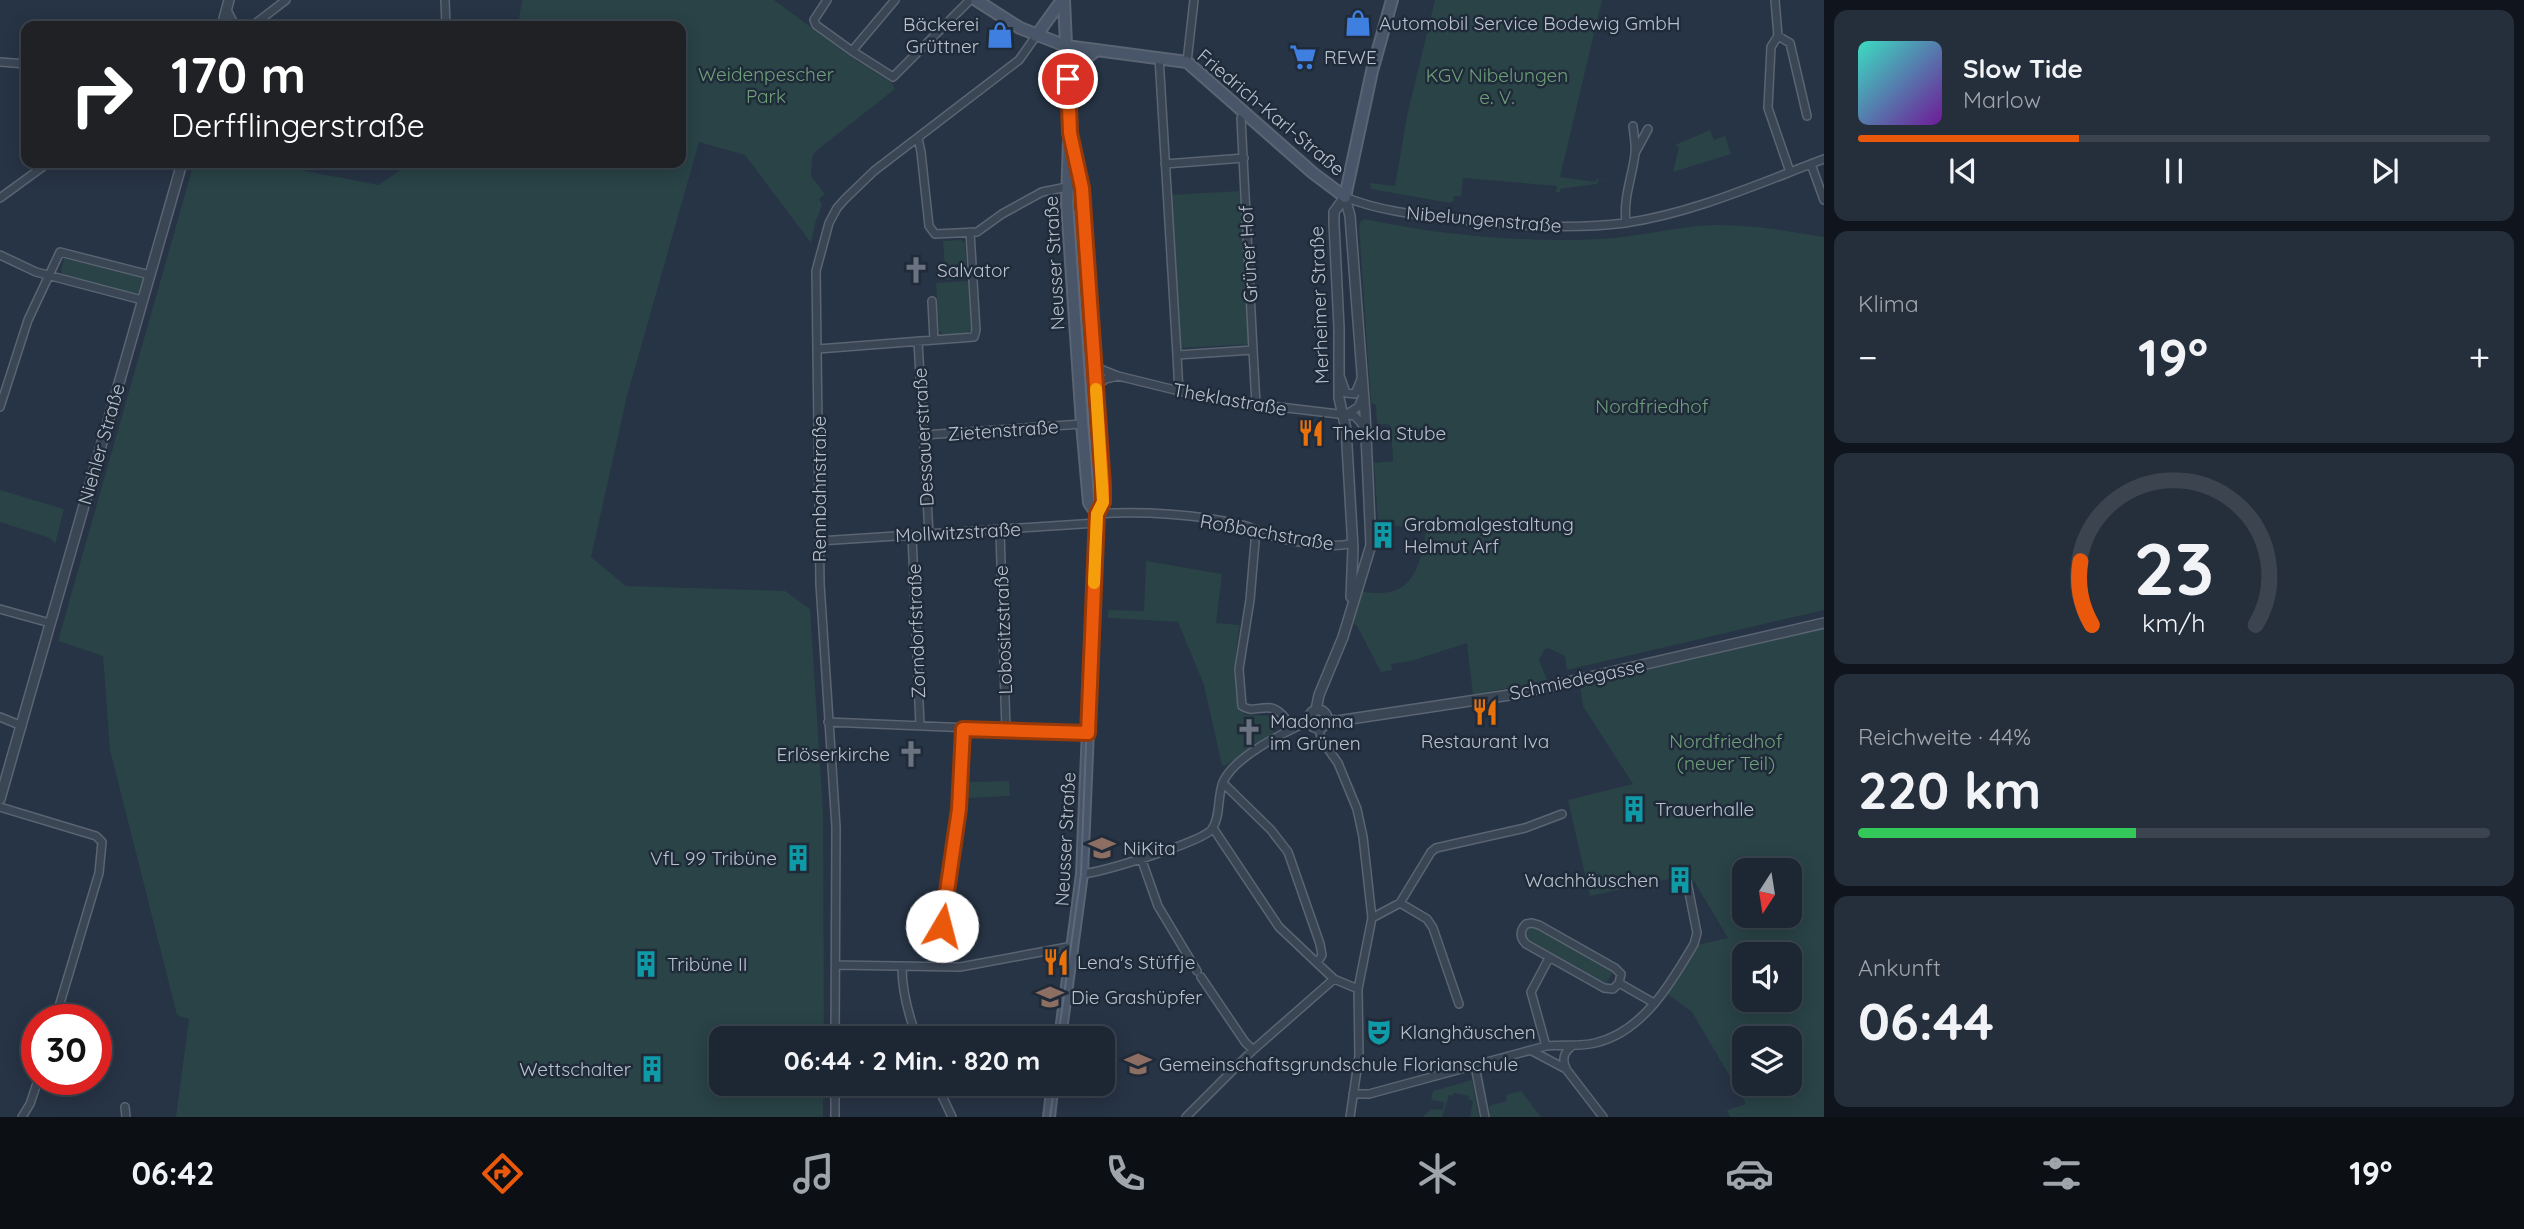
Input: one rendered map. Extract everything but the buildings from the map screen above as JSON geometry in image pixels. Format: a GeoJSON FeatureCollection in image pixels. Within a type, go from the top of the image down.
{"type":"FeatureCollection","features":[{"type":"Feature","properties":{"kind":"main road","name":"Friedrich-Karl-Straße"},"geometry":{"type":"LineString","coordinates":[[976,0],[1036,36],[1066,46],[1187,61],[1313,173],[1345,197]]}},
{"type":"Feature","properties":{"kind":"main road"},"geometry":{"type":"LineString","coordinates":[[1036,36],[1063,0]]}},
{"type":"Feature","properties":{"kind":"main road","name":"Neusser Straße"},"geometry":{"type":"LineString","coordinates":[[1062,1026],[1083,874],[1097,518],[1103,502],[1082,188],[1070,133],[1063,0]]}},
{"type":"Feature","properties":{"kind":"main road","name":"Merheimer Straße"},"geometry":{"type":"LineString","coordinates":[[1345,197],[1372,71],[1392,0]]}},
{"type":"Feature","properties":{"kind":"main road"},"geometry":{"type":"LineString","coordinates":[[1068,79],[1079,63],[1097,50]]}},
{"type":"Feature","properties":{"kind":"main road","name":"Neusser Straße"},"geometry":{"type":"LineString","coordinates":[[1070,133],[1067,145],[1067,187],[1082,424],[1089,503],[1097,518]]}},
{"type":"Feature","properties":{"kind":"main road"},"geometry":{"type":"LineString","coordinates":[[1049,1117],[1051,1096]]}},
{"type":"Feature","properties":{"kind":"street"},"geometry":{"type":"LineString","coordinates":[[259,21],[286,0]]}},
{"type":"Feature","properties":{"kind":"street"},"geometry":{"type":"LineString","coordinates":[[445,0],[446,21]]}},
{"type":"Feature","properties":{"kind":"street"},"geometry":{"type":"LineString","coordinates":[[827,0],[814,19],[816,25],[893,77],[970,0]]}},
{"type":"Feature","properties":{"kind":"street"},"geometry":{"type":"LineString","coordinates":[[852,51],[895,0]]}},
{"type":"Feature","properties":{"kind":"street"},"geometry":{"type":"LineString","coordinates":[[1187,61],[1194,0]]}},
{"type":"Feature","properties":{"kind":"street"},"geometry":{"type":"LineString","coordinates":[[1774,0],[1778,36],[1771,47],[1768,108],[1790,172]]}},
{"type":"Feature","properties":{"kind":"street","name":"Rennbahnstraße"},"geometry":{"type":"LineString","coordinates":[[835,1026],[836,827],[819,541],[816,271],[824,237],[833,215],[845,200],[874,171],[1019,60],[1036,36]]}},
{"type":"Feature","properties":{"kind":"street"},"geometry":{"type":"LineString","coordinates":[[1778,36],[1790,43],[1807,116]]}},
{"type":"Feature","properties":{"kind":"street"},"geometry":{"type":"LineString","coordinates":[[1158,57],[1179,392]]}},
{"type":"Feature","properties":{"kind":"street"},"geometry":{"type":"LineString","coordinates":[[0,62],[21,64]]}},
{"type":"Feature","properties":{"kind":"street","name":"Grüner Hof"},"geometry":{"type":"LineString","coordinates":[[1245,113],[1241,118],[1256,405]]}},
{"type":"Feature","properties":{"kind":"street"},"geometry":{"type":"LineString","coordinates":[[1626,222],[1625,204],[1635,154],[1633,126]]}},
{"type":"Feature","properties":{"kind":"street"},"geometry":{"type":"LineString","coordinates":[[1635,154],[1648,129]]}},
{"type":"Feature","properties":{"kind":"street"},"geometry":{"type":"LineString","coordinates":[[918,138],[930,229],[939,234],[981,230],[1002,214],[1042,192],[1067,187],[1082,188]]}},
{"type":"Feature","properties":{"kind":"street"},"geometry":{"type":"LineString","coordinates":[[1165,164],[1244,158]]}},
{"type":"Feature","properties":{"kind":"street","name":"Nibelungenstraße"},"geometry":{"type":"LineString","coordinates":[[1345,197],[1363,205],[1467,221],[1589,226],[1626,222],[1689,208],[1824,159]]}},
{"type":"Feature","properties":{"kind":"street"},"geometry":{"type":"LineString","coordinates":[[1811,164],[1824,200]]}},
{"type":"Feature","properties":{"kind":"street"},"geometry":{"type":"LineString","coordinates":[[0,198],[41,168]]}},
{"type":"Feature","properties":{"kind":"street","name":"Niehler Straße"},"geometry":{"type":"LineString","coordinates":[[0,800],[181,168]]}},
{"type":"Feature","properties":{"kind":"street","name":"Merheimer Straße"},"geometry":{"type":"LineString","coordinates":[[1345,197],[1334,212],[1338,368],[1346,429],[1352,546],[1350,611]]}},
{"type":"Feature","properties":{"kind":"street","name":"Merheimer Straße"},"geometry":{"type":"LineString","coordinates":[[1316,710],[1319,695],[1343,638],[1371,545],[1366,429],[1350,215],[1345,197]]}},
{"type":"Feature","properties":{"kind":"street"},"geometry":{"type":"LineString","coordinates":[[818,349],[974,337],[976,334],[970,232]]}},
{"type":"Feature","properties":{"kind":"street"},"geometry":{"type":"LineString","coordinates":[[0,407],[28,320],[60,252],[150,275]]}},
{"type":"Feature","properties":{"kind":"street"},"geometry":{"type":"LineString","coordinates":[[0,255],[36,272],[142,300]]}},
{"type":"Feature","properties":{"kind":"street"},"geometry":{"type":"LineString","coordinates":[[932,301],[934,340]]}},
{"type":"Feature","properties":{"kind":"street","name":"Dessauerstraße"},"geometry":{"type":"LineString","coordinates":[[918,341],[929,534]]}},
{"type":"Feature","properties":{"kind":"street"},"geometry":{"type":"LineString","coordinates":[[1177,355],[1254,350]]}},
{"type":"Feature","properties":{"kind":"street","name":"Theklastraße"},"geometry":{"type":"LineString","coordinates":[[1095,367],[1179,392],[1256,405],[1343,415]]}},
{"type":"Feature","properties":{"kind":"street"},"geometry":{"type":"LineString","coordinates":[[1338,368],[1346,393],[1351,395],[1355,394],[1362,377]]}},
{"type":"Feature","properties":{"kind":"street"},"geometry":{"type":"LineString","coordinates":[[0,373],[9,375]]}},
{"type":"Feature","properties":{"kind":"street"},"geometry":{"type":"LineString","coordinates":[[1096,386],[1106,379],[1118,376]]}},
{"type":"Feature","properties":{"kind":"street"},"geometry":{"type":"LineString","coordinates":[[1343,415],[1352,412],[1363,396]]}},
{"type":"Feature","properties":{"kind":"street"},"geometry":{"type":"LineString","coordinates":[[1343,415],[1355,416],[1366,429]]}},
{"type":"Feature","properties":{"kind":"street","name":"Zietenstraße"},"geometry":{"type":"LineString","coordinates":[[924,435],[1082,424]]}},
{"type":"Feature","properties":{"kind":"street","name":"Roßbachstraße"},"geometry":{"type":"LineString","coordinates":[[1097,518],[1134,513],[1193,518],[1244,525],[1256,530],[1334,546],[1352,546]]}},
{"type":"Feature","properties":{"kind":"street","name":"Mollwitzstraße"},"geometry":{"type":"LineString","coordinates":[[819,541],[1000,530],[1097,518]]}},
{"type":"Feature","properties":{"kind":"street","name":"Lobositzstraße"},"geometry":{"type":"LineString","coordinates":[[1000,530],[1006,731]]}},
{"type":"Feature","properties":{"kind":"street"},"geometry":{"type":"LineString","coordinates":[[1256,530],[1250,600],[1239,669],[1242,706],[1249,710],[1270,708],[1279,712],[1293,728]]}},
{"type":"Feature","properties":{"kind":"street","name":"Zorndorfstraße"},"geometry":{"type":"LineString","coordinates":[[912,535],[920,726]]}},
{"type":"Feature","properties":{"kind":"street"},"geometry":{"type":"LineString","coordinates":[[1352,546],[1365,551],[1371,545]]}},
{"type":"Feature","properties":{"kind":"street"},"geometry":{"type":"LineString","coordinates":[[0,609],[50,623]]}},
{"type":"Feature","properties":{"kind":"street","name":"Schmiedegasse"},"geometry":{"type":"LineString","coordinates":[[1326,720],[1336,721],[1517,694],[1824,623]]}},
{"type":"Feature","properties":{"kind":"street"},"geometry":{"type":"LineString","coordinates":[[1316,710],[1324,713],[1326,720],[1324,726],[1319,728],[1313,727],[1308,721],[1309,715],[1316,710]]}},
{"type":"Feature","properties":{"kind":"street"},"geometry":{"type":"LineString","coordinates":[[0,717],[22,726]]}},
{"type":"Feature","properties":{"kind":"street"},"geometry":{"type":"LineString","coordinates":[[1083,874],[1121,866],[1197,840],[1213,828],[1223,783],[1239,762],[1308,721]]}},
{"type":"Feature","properties":{"kind":"street"},"geometry":{"type":"LineString","coordinates":[[828,722],[1088,733]]}},
{"type":"Feature","properties":{"kind":"street"},"geometry":{"type":"LineString","coordinates":[[1319,728],[1321,738],[1338,763],[1357,809],[1363,838],[1371,918],[1358,989],[1359,1056],[1350,1117]]}},
{"type":"Feature","properties":{"kind":"street"},"geometry":{"type":"LineString","coordinates":[[937,967],[959,809],[963,729]]}},
{"type":"Feature","properties":{"kind":"street"},"geometry":{"type":"LineString","coordinates":[[1223,783],[1271,830],[1288,852],[1320,944],[1321,955],[1317,963]]}},
{"type":"Feature","properties":{"kind":"street"},"geometry":{"type":"LineString","coordinates":[[0,807],[96,836],[102,842],[99,873],[60,1004]]}},
{"type":"Feature","properties":{"kind":"street"},"geometry":{"type":"LineString","coordinates":[[1371,918],[1384,914],[1400,903],[1430,852],[1436,848],[1525,828],[1562,814]]}},
{"type":"Feature","properties":{"kind":"street"},"geometry":{"type":"LineString","coordinates":[[1213,828],[1279,927],[1334,979],[1358,989]]}},
{"type":"Feature","properties":{"kind":"street"},"geometry":{"type":"LineString","coordinates":[[1141,858],[1158,906],[1199,974],[1253,1050]]}},
{"type":"Feature","properties":{"kind":"street"},"geometry":{"type":"LineString","coordinates":[[1353,1094],[1368,1094],[1546,1046],[1597,1042],[1633,1026],[1654,1003],[1695,940],[1696,926],[1687,882]]}},
{"type":"Feature","properties":{"kind":"street"},"geometry":{"type":"LineString","coordinates":[[1400,903],[1427,919],[1433,928],[1459,1004]]}},
{"type":"Feature","properties":{"kind":"street"},"geometry":{"type":"LineString","coordinates":[[1526,924],[1539,925],[1615,968],[1620,974],[1619,983],[1613,989],[1604,988],[1549,958],[1524,942],[1520,933],[1526,924]]}},
{"type":"Feature","properties":{"kind":"street"},"geometry":{"type":"LineString","coordinates":[[836,965],[961,967],[1073,946]]}},
{"type":"Feature","properties":{"kind":"street"},"geometry":{"type":"LineString","coordinates":[[1546,1046],[1532,989],[1549,958]]}},
{"type":"Feature","properties":{"kind":"street"},"geometry":{"type":"LineString","coordinates":[[902,967],[902,983],[912,1026]]}},
{"type":"Feature","properties":{"kind":"street"},"geometry":{"type":"LineString","coordinates":[[1186,1117],[1253,1050],[1334,979]]}},
{"type":"Feature","properties":{"kind":"street"},"geometry":{"type":"LineString","coordinates":[[1619,983],[1654,1003]]}},
{"type":"Feature","properties":{"kind":"street"},"geometry":{"type":"LineString","coordinates":[[1566,1069],[1564,1058],[1566,1051],[1572,1046]]}},
{"type":"Feature","properties":{"kind":"street"},"geometry":{"type":"LineString","coordinates":[[1532,1051],[1566,1069],[1603,1117]]}},
{"type":"Feature","properties":{"kind":"street"},"geometry":{"type":"LineString","coordinates":[[1475,1066],[1485,1117]]}},
{"type":"Feature","properties":{"kind":"street"},"geometry":{"type":"LineString","coordinates":[[22,1117],[33,1095]]}},
{"type":"Feature","properties":{"kind":"street"},"geometry":{"type":"LineString","coordinates":[[835,1096],[835,1117]]}},
{"type":"Feature","properties":{"kind":"street"},"geometry":{"type":"LineString","coordinates":[[942,1096],[952,1117]]}},
{"type":"Feature","properties":{"kind":"street"},"geometry":{"type":"LineString","coordinates":[[125,1108],[126,1117]]}},
{"type":"Feature","properties":{"kind":"green space","name":"Weidenpescher Park"},"geometry":{"type":"Polygon","coordinates":[[[522,0],[774,0],[851,57],[892,83],[895,89],[816,151],[812,157],[811,176],[825,194],[819,199],[822,205],[811,243],[745,155],[699,142],[627,396],[591,557],[626,586],[785,591],[810,609],[823,812],[824,1026],[709,1026],[709,1096],[823,1096],[823,1117],[176,1117],[189,1019],[177,1015],[110,750],[103,656],[58,641],[193,168],[289,168],[379,185],[403,168],[686,168],[686,21],[519,21],[522,0]]]}},
{"type":"Feature","properties":{"kind":"green space","name":"KGV Nibelungen e. V."},"geometry":{"type":"Polygon","coordinates":[[[1435,0],[1602,0],[1560,177],[1595,182],[1596,179],[1622,183],[1598,180],[1597,184],[1560,189],[1560,192],[1556,192],[1557,186],[1463,178],[1461,196],[1454,196],[1450,203],[1371,189],[1370,183],[1395,186],[1407,116],[1435,0]]]}},
{"type":"Feature","properties":{"kind":"green space"},"geometry":{"type":"Polygon","coordinates":[[[1710,130],[1714,140],[1725,136],[1731,154],[1673,172],[1679,147],[1675,145],[1710,130]]]}},
{"type":"Feature","properties":{"kind":"green space"},"geometry":{"type":"Polygon","coordinates":[[[1241,191],[1251,344],[1181,348],[1169,195],[1241,191]]]}},
{"type":"Feature","properties":{"kind":"green space","name":"Nordfriedhof"},"geometry":{"type":"Polygon","coordinates":[[[1365,219],[1422,229],[1512,239],[1600,239],[1712,225],[1782,230],[1824,237],[1824,610],[1567,670],[1565,656],[1548,648],[1539,660],[1547,680],[1473,695],[1467,643],[1411,661],[1391,664],[1392,670],[1381,672],[1353,622],[1360,591],[1390,592],[1409,580],[1420,560],[1426,531],[1461,535],[1378,523],[1374,463],[1393,461],[1391,426],[1377,424],[1376,405],[1371,403],[1359,226],[1365,219]]]}},
{"type":"Feature","properties":{"kind":"green space"},"geometry":{"type":"Polygon","coordinates":[[[961,240],[965,243],[967,278],[946,280],[943,241],[961,240]]]}},
{"type":"Feature","properties":{"kind":"green space"},"geometry":{"type":"Polygon","coordinates":[[[67,257],[144,278],[139,297],[63,274],[61,270],[67,257]]]}},
{"type":"Feature","properties":{"kind":"green space"},"geometry":{"type":"Polygon","coordinates":[[[968,281],[971,330],[965,335],[944,336],[939,330],[936,283],[968,281]]]}},
{"type":"Feature","properties":{"kind":"green space"},"geometry":{"type":"Polygon","coordinates":[[[0,490],[64,509],[55,544],[50,538],[0,522],[0,490]]]}},
{"type":"Feature","properties":{"kind":"green space"},"geometry":{"type":"Polygon","coordinates":[[[1146,561],[1222,574],[1216,623],[1240,625],[1235,687],[1240,709],[1246,715],[1268,716],[1279,724],[1267,740],[1226,765],[1222,765],[1204,685],[1178,622],[1108,618],[1108,610],[1144,611],[1146,561]]]}},
{"type":"Feature","properties":{"kind":"green space","name":"Nordfriedhof (neuer Teil)"},"geometry":{"type":"Polygon","coordinates":[[[1824,629],[1824,1117],[1730,1117],[1727,1110],[1746,1104],[1741,1096],[1802,1096],[1802,1026],[1732,1026],[1732,1080],[1692,1012],[1666,993],[1697,945],[1728,938],[1694,881],[1675,884],[1673,878],[1590,896],[1568,800],[1633,784],[1583,706],[1580,684],[1824,629]]]}},
{"type":"Feature","properties":{"kind":"green space"},"geometry":{"type":"Polygon","coordinates":[[[1009,781],[1010,796],[966,798],[969,782],[1009,781]]]}},
{"type":"Feature","properties":{"kind":"green space"},"geometry":{"type":"Polygon","coordinates":[[[1535,926],[1614,970],[1605,986],[1526,941],[1524,932],[1528,927],[1535,926]]]}},
{"type":"Feature","properties":{"kind":"green space"},"geometry":{"type":"Polygon","coordinates":[[[1472,1080],[1479,1117],[1470,1117],[1473,1101],[1468,1099],[1469,1096],[1454,1093],[1453,1096],[1449,1095],[1442,1117],[1423,1117],[1431,1109],[1443,1110],[1444,1102],[1431,1100],[1433,1091],[1472,1080]]]}},
{"type":"Feature","properties":{"kind":"green space"},"geometry":{"type":"Polygon","coordinates":[[[1521,1091],[1541,1117],[1490,1117],[1489,1106],[1507,1101],[1506,1095],[1521,1091]]]}},
{"type":"Feature","properties":{"kind":"tram line"},"geometry":{"type":"LineString","coordinates":[[1060,1026],[1081,874],[1095,511],[1074,211]]}},
{"type":"Feature","properties":{"kind":"tram line"},"geometry":{"type":"LineString","coordinates":[[1050,1117],[1053,1096]]}},
{"type":"Feature","properties":{"kind":"slow traffic"},"geometry":{"type":"LineString","coordinates":[[1094,583],[1097,514],[1103,502],[1096,389]]}},
{"type":"Feature","properties":{"kind":"place","name":"Automobil Service Bodewig GmbH"},"geometry":{"type":"Point","coordinates":[1358,23]}},
{"type":"Feature","properties":{"kind":"place","name":"Bäckerei Grüttner"},"geometry":{"type":"Point","coordinates":[1000,35]}},
{"type":"Feature","properties":{"kind":"place","name":"REWE"},"geometry":{"type":"Point","coordinates":[1303,57]}},
{"type":"Feature","properties":{"kind":"place","name":"Salvator"},"geometry":{"type":"Point","coordinates":[916,270]}},
{"type":"Feature","properties":{"kind":"place","name":"Thekla Stube"},"geometry":{"type":"Point","coordinates":[1311,433]}},
{"type":"Feature","properties":{"kind":"place","name":"Grabmalgestaltung Helmut Arf"},"geometry":{"type":"Point","coordinates":[1383,535]}},
{"type":"Feature","properties":{"kind":"place","name":"Restaurant Iva"},"geometry":{"type":"Point","coordinates":[1485,712]}},
{"type":"Feature","properties":{"kind":"place","name":"Madonna im Grünen"},"geometry":{"type":"Point","coordinates":[1249,732]}},
{"type":"Feature","properties":{"kind":"place","name":"Erlöserkirche"},"geometry":{"type":"Point","coordinates":[911,754]}},
{"type":"Feature","properties":{"kind":"place","name":"Trauerhalle"},"geometry":{"type":"Point","coordinates":[1634,809]}},
{"type":"Feature","properties":{"kind":"place","name":"NiKita"},"geometry":{"type":"Point","coordinates":[1102,848]}},
{"type":"Feature","properties":{"kind":"place","name":"VfL 99 Tribüne"},"geometry":{"type":"Point","coordinates":[798,858]}},
{"type":"Feature","properties":{"kind":"place","name":"Wachhäuschen"},"geometry":{"type":"Point","coordinates":[1680,880]}},
{"type":"Feature","properties":{"kind":"place","name":"Lena's Stüffje"},"geometry":{"type":"Point","coordinates":[1056,962]}},
{"type":"Feature","properties":{"kind":"place","name":"Tribüne II"},"geometry":{"type":"Point","coordinates":[646,964]}},
{"type":"Feature","properties":{"kind":"place","name":"Die Grashüpfer"},"geometry":{"type":"Point","coordinates":[1050,997]}},
{"type":"Feature","properties":{"kind":"place","name":"Klanghäuschen"},"geometry":{"type":"Point","coordinates":[1379,1032]}},
{"type":"Feature","properties":{"kind":"place","name":"Gemeinschaftsgrundschule Florianschule"},"geometry":{"type":"Point","coordinates":[1138,1064]}},
{"type":"Feature","properties":{"kind":"place","name":"Wettschalter"},"geometry":{"type":"Point","coordinates":[652,1069]}},
{"type":"Feature","properties":{"kind":"route"},"geometry":{"type":"LineString","coordinates":[[942,926],[959,809],[963,729],[1088,733],[1097,514],[1103,502],[1103,486],[1082,188],[1070,133],[1068,79]]}}]}
